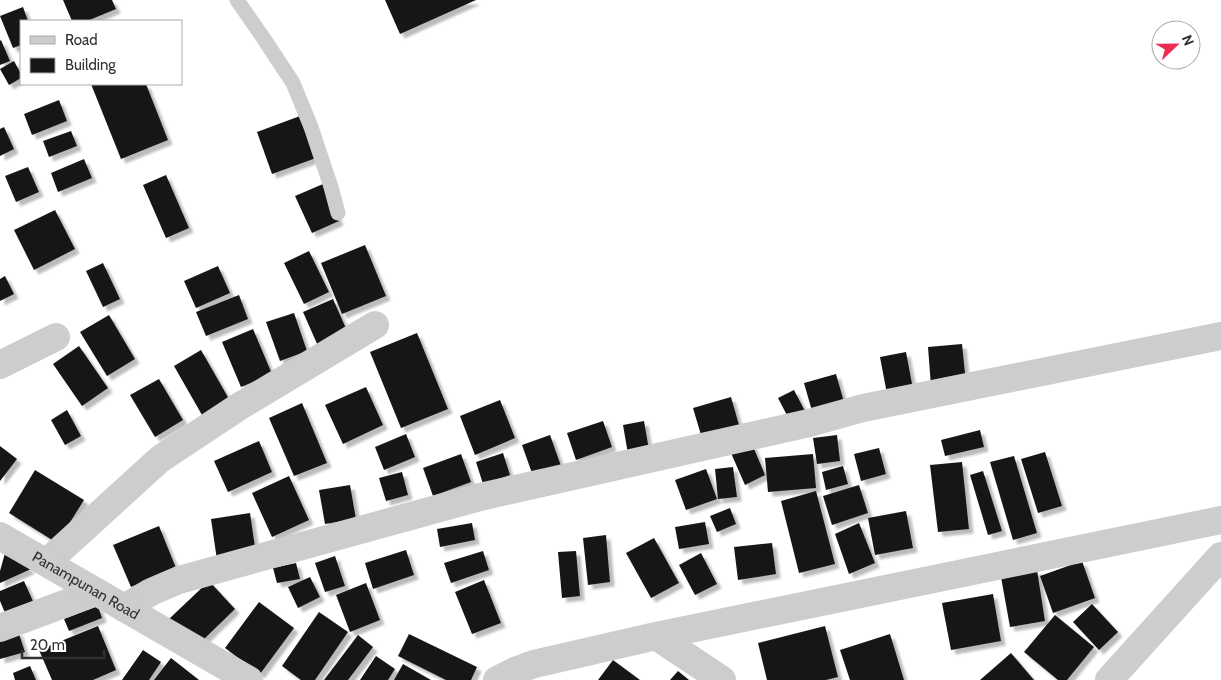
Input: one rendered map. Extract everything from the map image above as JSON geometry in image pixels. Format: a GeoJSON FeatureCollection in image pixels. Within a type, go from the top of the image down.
{"type":"FeatureCollection","features":[{"type":"Feature","properties":{"kind":"street"},"geometry":{"type":"LineString","coordinates":[[46,562],[160,459],[240,406],[375,325]]}},
{"type":"Feature","properties":{"kind":"street"},"geometry":{"type":"LineString","coordinates":[[124,608],[151,592],[179,580],[480,497],[809,423],[863,408],[1221,336]]}},
{"type":"Feature","properties":{"kind":"street"},"geometry":{"type":"LineString","coordinates":[[0,365],[56,337]]}},
{"type":"Feature","properties":{"kind":"street"},"geometry":{"type":"LineString","coordinates":[[497,680],[534,664],[656,636],[1221,520]]}},
{"type":"Feature","properties":{"kind":"street","name":"Panampunan Road"},"geometry":{"type":"LineString","coordinates":[[0,536],[244,679]]}},
{"type":"Feature","properties":{"kind":"street"},"geometry":{"type":"LineString","coordinates":[[1109,680],[1221,556]]}},
{"type":"Feature","properties":{"kind":"street"},"geometry":{"type":"LineString","coordinates":[[0,628],[96,592]]}},
{"type":"Feature","properties":{"kind":"street"},"geometry":{"type":"LineString","coordinates":[[656,636],[722,680]]}},
{"type":"Feature","properties":{"kind":"lane"},"geometry":{"type":"LineString","coordinates":[[237,0],[293,83],[314,135],[338,214]]}},
{"type":"Feature","properties":{"kind":"building"},"geometry":{"type":"Polygon","coordinates":[[[63,0],[112,0],[116,9],[89,20],[72,20],[63,0]]]}},
{"type":"Feature","properties":{"kind":"building"},"geometry":{"type":"Polygon","coordinates":[[[385,0],[476,0],[400,34],[385,0]]]}},
{"type":"Feature","properties":{"kind":"building"},"geometry":{"type":"Polygon","coordinates":[[[23,7],[28,20],[20,20],[20,45],[13,48],[0,16],[23,7]]]}},
{"type":"Feature","properties":{"kind":"building"},"geometry":{"type":"Polygon","coordinates":[[[0,41],[10,61],[0,65],[0,41]]]}},
{"type":"Feature","properties":{"kind":"building"},"geometry":{"type":"Polygon","coordinates":[[[14,61],[20,72],[20,79],[9,85],[0,69],[14,61]]]}},
{"type":"Feature","properties":{"kind":"building"},"geometry":{"type":"Polygon","coordinates":[[[91,85],[146,85],[168,140],[121,159],[91,85]]]}},
{"type":"Feature","properties":{"kind":"building"},"geometry":{"type":"Polygon","coordinates":[[[59,100],[67,121],[32,135],[24,114],[59,100]]]}},
{"type":"Feature","properties":{"kind":"building"},"geometry":{"type":"Polygon","coordinates":[[[300,116],[316,158],[272,174],[257,132],[300,116]]]}},
{"type":"Feature","properties":{"kind":"building"},"geometry":{"type":"Polygon","coordinates":[[[4,127],[14,149],[0,156],[0,129],[4,127]]]}},
{"type":"Feature","properties":{"kind":"building"},"geometry":{"type":"Polygon","coordinates":[[[71,131],[77,146],[49,157],[43,141],[71,131]]]}},
{"type":"Feature","properties":{"kind":"building"},"geometry":{"type":"Polygon","coordinates":[[[84,159],[92,178],[58,192],[51,173],[84,159]]]}},
{"type":"Feature","properties":{"kind":"building"},"geometry":{"type":"Polygon","coordinates":[[[28,167],[39,192],[16,202],[5,176],[28,167]]]}},
{"type":"Feature","properties":{"kind":"building"},"geometry":{"type":"Polygon","coordinates":[[[166,175],[189,228],[166,238],[143,185],[166,175]]]}},
{"type":"Feature","properties":{"kind":"building"},"geometry":{"type":"Polygon","coordinates":[[[323,184],[339,221],[312,233],[295,196],[323,184]]]}},
{"type":"Feature","properties":{"kind":"building"},"geometry":{"type":"Polygon","coordinates":[[[55,210],[75,249],[34,270],[14,230],[55,210]]]}},
{"type":"Feature","properties":{"kind":"building"},"geometry":{"type":"Polygon","coordinates":[[[365,245],[386,296],[342,314],[321,263],[365,245]]]}},
{"type":"Feature","properties":{"kind":"building"},"geometry":{"type":"Polygon","coordinates":[[[309,251],[329,292],[304,304],[284,263],[309,251]]]}},
{"type":"Feature","properties":{"kind":"building"},"geometry":{"type":"Polygon","coordinates":[[[103,263],[120,299],[103,307],[86,271],[103,263]]]}},
{"type":"Feature","properties":{"kind":"building"},"geometry":{"type":"Polygon","coordinates":[[[218,266],[230,293],[196,308],[184,281],[218,266]]]}},
{"type":"Feature","properties":{"kind":"building"},"geometry":{"type":"Polygon","coordinates":[[[5,276],[14,294],[0,301],[0,279],[5,276]]]}},
{"type":"Feature","properties":{"kind":"building"},"geometry":{"type":"Polygon","coordinates":[[[239,295],[248,319],[206,336],[196,312],[239,295]]]}},
{"type":"Feature","properties":{"kind":"building"},"geometry":{"type":"Polygon","coordinates":[[[333,299],[348,333],[318,346],[303,312],[333,299]]]}},
{"type":"Feature","properties":{"kind":"building"},"geometry":{"type":"Polygon","coordinates":[[[294,313],[307,351],[280,361],[266,322],[294,313]]]}},
{"type":"Feature","properties":{"kind":"building"},"geometry":{"type":"Polygon","coordinates":[[[109,315],[135,359],[107,376],[80,332],[109,315]]]}},
{"type":"Feature","properties":{"kind":"building"},"geometry":{"type":"Polygon","coordinates":[[[253,329],[272,374],[241,387],[222,342],[253,329]]]}},
{"type":"Feature","properties":{"kind":"building"},"geometry":{"type":"Polygon","coordinates":[[[417,333],[448,409],[401,428],[370,352],[417,333]]]}},
{"type":"Feature","properties":{"kind":"building"},"geometry":{"type":"Polygon","coordinates":[[[962,344],[966,383],[931,386],[928,347],[962,344]]]}},
{"type":"Feature","properties":{"kind":"building"},"geometry":{"type":"Polygon","coordinates":[[[79,346],[108,388],[82,406],[53,364],[79,346]]]}},
{"type":"Feature","properties":{"kind":"building"},"geometry":{"type":"Polygon","coordinates":[[[201,350],[229,399],[202,415],[174,366],[201,350]]]}},
{"type":"Feature","properties":{"kind":"building"},"geometry":{"type":"Polygon","coordinates":[[[906,352],[913,389],[887,394],[880,357],[906,352]]]}},
{"type":"Feature","properties":{"kind":"building"},"geometry":{"type":"Polygon","coordinates":[[[836,374],[844,402],[812,411],[804,383],[836,374]]]}},
{"type":"Feature","properties":{"kind":"building"},"geometry":{"type":"Polygon","coordinates":[[[159,379],[183,420],[155,437],[130,395],[159,379]]]}},
{"type":"Feature","properties":{"kind":"building"},"geometry":{"type":"Polygon","coordinates":[[[366,387],[383,425],[343,444],[325,405],[366,387]]]}},
{"type":"Feature","properties":{"kind":"building"},"geometry":{"type":"Polygon","coordinates":[[[794,390],[807,415],[791,423],[778,398],[794,390]]]}},
{"type":"Feature","properties":{"kind":"building"},"geometry":{"type":"Polygon","coordinates":[[[731,397],[739,425],[701,435],[693,408],[731,397]]]}},
{"type":"Feature","properties":{"kind":"building"},"geometry":{"type":"Polygon","coordinates":[[[500,400],[515,438],[475,455],[460,416],[500,400]]]}},
{"type":"Feature","properties":{"kind":"building"},"geometry":{"type":"Polygon","coordinates":[[[302,403],[327,463],[294,476],[269,418],[302,403]]]}},
{"type":"Feature","properties":{"kind":"building"},"geometry":{"type":"Polygon","coordinates":[[[67,410],[81,436],[65,445],[51,420],[67,410]]]}},
{"type":"Feature","properties":{"kind":"building"},"geometry":{"type":"Polygon","coordinates":[[[603,421],[612,447],[576,460],[567,433],[603,421]]]}},
{"type":"Feature","properties":{"kind":"building"},"geometry":{"type":"Polygon","coordinates":[[[644,421],[649,450],[628,454],[623,425],[644,421]]]}},
{"type":"Feature","properties":{"kind":"building"},"geometry":{"type":"Polygon","coordinates":[[[980,430],[984,447],[945,456],[941,440],[980,430]]]}},
{"type":"Feature","properties":{"kind":"building"},"geometry":{"type":"Polygon","coordinates":[[[406,434],[415,457],[384,470],[375,447],[406,434]]]}},
{"type":"Feature","properties":{"kind":"building"},"geometry":{"type":"Polygon","coordinates":[[[550,435],[561,466],[533,476],[522,445],[550,435]]]}},
{"type":"Feature","properties":{"kind":"building"},"geometry":{"type":"Polygon","coordinates":[[[837,435],[840,461],[817,464],[813,438],[837,435]]]}},
{"type":"Feature","properties":{"kind":"building"},"geometry":{"type":"Polygon","coordinates":[[[259,441],[272,472],[228,492],[214,461],[259,441]]]}},
{"type":"Feature","properties":{"kind":"building"},"geometry":{"type":"Polygon","coordinates":[[[752,444],[765,475],[745,485],[731,453],[752,444]]]}},
{"type":"Feature","properties":{"kind":"building"},"geometry":{"type":"Polygon","coordinates":[[[0,446],[17,459],[0,481],[0,446]]]}},
{"type":"Feature","properties":{"kind":"building"},"geometry":{"type":"Polygon","coordinates":[[[879,448],[886,474],[861,481],[854,454],[879,448]]]}},
{"type":"Feature","properties":{"kind":"building"},"geometry":{"type":"Polygon","coordinates":[[[1045,452],[1062,506],[1038,513],[1021,459],[1045,452]]]}},
{"type":"Feature","properties":{"kind":"building"},"geometry":{"type":"Polygon","coordinates":[[[503,453],[510,475],[483,484],[476,462],[503,453]]]}},
{"type":"Feature","properties":{"kind":"building"},"geometry":{"type":"Polygon","coordinates":[[[461,454],[471,482],[433,496],[423,468],[461,454]]]}},
{"type":"Feature","properties":{"kind":"building"},"geometry":{"type":"Polygon","coordinates":[[[813,454],[816,488],[768,492],[765,458],[813,454]]]}},
{"type":"Feature","properties":{"kind":"building"},"geometry":{"type":"Polygon","coordinates":[[[1014,456],[1037,533],[1013,540],[990,462],[1014,456]]]}},
{"type":"Feature","properties":{"kind":"building"},"geometry":{"type":"Polygon","coordinates":[[[962,462],[969,529],[938,532],[930,465],[962,462]]]}},
{"type":"Feature","properties":{"kind":"building"},"geometry":{"type":"Polygon","coordinates":[[[843,466],[848,484],[826,490],[822,472],[843,466]]]}},
{"type":"Feature","properties":{"kind":"building"},"geometry":{"type":"Polygon","coordinates":[[[733,467],[737,497],[718,499],[715,469],[733,467]]]}},
{"type":"Feature","properties":{"kind":"building"},"geometry":{"type":"Polygon","coordinates":[[[706,469],[717,499],[686,510],[675,480],[706,469]]]}},
{"type":"Feature","properties":{"kind":"building"},"geometry":{"type":"Polygon","coordinates":[[[35,470],[84,500],[57,543],[9,513],[35,470]]]}},
{"type":"Feature","properties":{"kind":"building"},"geometry":{"type":"Polygon","coordinates":[[[983,471],[1002,531],[988,535],[970,475],[983,471]]]}},
{"type":"Feature","properties":{"kind":"building"},"geometry":{"type":"Polygon","coordinates":[[[402,472],[408,495],[386,501],[379,478],[402,472]]]}},
{"type":"Feature","properties":{"kind":"building"},"geometry":{"type":"Polygon","coordinates":[[[289,476],[309,520],[272,537],[252,493],[289,476]]]}},
{"type":"Feature","properties":{"kind":"building"},"geometry":{"type":"Polygon","coordinates":[[[350,485],[356,519],[325,524],[319,490],[350,485]]]}},
{"type":"Feature","properties":{"kind":"building"},"geometry":{"type":"Polygon","coordinates":[[[859,485],[868,513],[832,525],[823,496],[859,485]]]}},
{"type":"Feature","properties":{"kind":"building"},"geometry":{"type":"Polygon","coordinates":[[[816,491],[835,564],[799,573],[781,501],[816,491]]]}},
{"type":"Feature","properties":{"kind":"building"},"geometry":{"type":"Polygon","coordinates":[[[730,508],[736,524],[717,532],[710,516],[730,508]]]}},
{"type":"Feature","properties":{"kind":"building"},"geometry":{"type":"Polygon","coordinates":[[[906,511],[913,548],[875,555],[868,518],[906,511]]]}},
{"type":"Feature","properties":{"kind":"building"},"geometry":{"type":"Polygon","coordinates":[[[250,513],[256,554],[217,560],[211,519],[250,513]]]}},
{"type":"Feature","properties":{"kind":"building"},"geometry":{"type":"Polygon","coordinates":[[[705,522],[709,544],[679,549],[675,527],[705,522]]]}},
{"type":"Feature","properties":{"kind":"building"},"geometry":{"type":"Polygon","coordinates":[[[472,523],[475,540],[440,547],[437,529],[472,523]]]}},
{"type":"Feature","properties":{"kind":"building"},"geometry":{"type":"Polygon","coordinates":[[[859,523],[875,563],[849,574],[835,534],[859,523]]]}},
{"type":"Feature","properties":{"kind":"building"},"geometry":{"type":"Polygon","coordinates":[[[159,526],[176,568],[131,587],[113,545],[159,526]]]}},
{"type":"Feature","properties":{"kind":"building"},"geometry":{"type":"Polygon","coordinates":[[[606,535],[610,582],[588,585],[583,538],[606,535]]]}},
{"type":"Feature","properties":{"kind":"building"},"geometry":{"type":"Polygon","coordinates":[[[654,538],[679,583],[651,598],[626,553],[654,538]]]}},
{"type":"Feature","properties":{"kind":"building"},"geometry":{"type":"Polygon","coordinates":[[[772,543],[776,574],[738,580],[734,547],[772,543]]]}},
{"type":"Feature","properties":{"kind":"building"},"geometry":{"type":"Polygon","coordinates":[[[406,550],[414,575],[373,589],[365,563],[406,550]]]}},
{"type":"Feature","properties":{"kind":"building"},"geometry":{"type":"Polygon","coordinates":[[[483,551],[489,570],[451,583],[444,563],[483,551]]]}},
{"type":"Feature","properties":{"kind":"building"},"geometry":{"type":"Polygon","coordinates":[[[576,551],[580,596],[562,598],[558,552],[576,551]]]}},
{"type":"Feature","properties":{"kind":"building"},"geometry":{"type":"Polygon","coordinates":[[[5,553],[31,569],[0,583],[0,571],[5,553]]]}},
{"type":"Feature","properties":{"kind":"building"},"geometry":{"type":"Polygon","coordinates":[[[701,553],[717,584],[695,595],[679,565],[701,553]]]}},
{"type":"Feature","properties":{"kind":"building"},"geometry":{"type":"Polygon","coordinates":[[[335,556],[345,586],[325,592],[315,563],[335,556]]]}},
{"type":"Feature","properties":{"kind":"building"},"geometry":{"type":"Polygon","coordinates":[[[1082,561],[1095,598],[1053,613],[1040,576],[1082,561]]]}},
{"type":"Feature","properties":{"kind":"building"},"geometry":{"type":"Polygon","coordinates":[[[296,563],[300,579],[277,583],[273,568],[296,563]]]}},
{"type":"Feature","properties":{"kind":"building"},"geometry":{"type":"Polygon","coordinates":[[[1037,570],[1045,621],[1010,627],[1001,577],[1037,570]]]}},
{"type":"Feature","properties":{"kind":"building"},"geometry":{"type":"Polygon","coordinates":[[[310,577],[320,597],[298,608],[288,587],[310,577]]]}},
{"type":"Feature","properties":{"kind":"building"},"geometry":{"type":"Polygon","coordinates":[[[484,580],[501,623],[472,634],[455,592],[484,580]]]}},
{"type":"Feature","properties":{"kind":"building"},"geometry":{"type":"Polygon","coordinates":[[[24,581],[36,608],[8,620],[0,601],[0,591],[24,581]]]}},
{"type":"Feature","properties":{"kind":"building"},"geometry":{"type":"Polygon","coordinates":[[[209,581],[235,609],[202,641],[169,619],[209,581]]]}},
{"type":"Feature","properties":{"kind":"building"},"geometry":{"type":"Polygon","coordinates":[[[366,583],[380,620],[350,632],[336,595],[366,583]]]}},
{"type":"Feature","properties":{"kind":"building"},"geometry":{"type":"Polygon","coordinates":[[[993,594],[1001,641],[951,650],[942,603],[993,594]]]}},
{"type":"Feature","properties":{"kind":"building"},"geometry":{"type":"Polygon","coordinates":[[[259,602],[294,628],[260,674],[225,648],[259,602]]]}},
{"type":"Feature","properties":{"kind":"building"},"geometry":{"type":"Polygon","coordinates":[[[1092,604],[1118,632],[1099,650],[1073,622],[1092,604]]]}},
{"type":"Feature","properties":{"kind":"building"},"geometry":{"type":"Polygon","coordinates":[[[98,606],[102,618],[69,631],[64,619],[98,606]]]}},
{"type":"Feature","properties":{"kind":"building"},"geometry":{"type":"Polygon","coordinates":[[[319,612],[348,632],[315,680],[301,680],[282,666],[319,612]]]}},
{"type":"Feature","properties":{"kind":"building"},"geometry":{"type":"Polygon","coordinates":[[[1055,615],[1094,647],[1067,680],[1058,680],[1024,652],[1055,615]]]}},
{"type":"Feature","properties":{"kind":"building"},"geometry":{"type":"Polygon","coordinates":[[[98,626],[116,670],[93,680],[52,680],[39,650],[98,626]]]}},
{"type":"Feature","properties":{"kind":"building"},"geometry":{"type":"Polygon","coordinates":[[[825,626],[838,677],[826,680],[767,680],[758,643],[825,626]]]}},
{"type":"Feature","properties":{"kind":"building"},"geometry":{"type":"Polygon","coordinates":[[[18,631],[25,652],[0,659],[0,636],[18,631]]]}},
{"type":"Feature","properties":{"kind":"building"},"geometry":{"type":"Polygon","coordinates":[[[409,634],[477,667],[471,680],[446,680],[398,656],[409,634]]]}},
{"type":"Feature","properties":{"kind":"building"},"geometry":{"type":"Polygon","coordinates":[[[890,634],[904,680],[850,680],[840,650],[890,634]]]}},
{"type":"Feature","properties":{"kind":"building"},"geometry":{"type":"Polygon","coordinates":[[[358,635],[373,647],[348,680],[324,680],[358,635]]]}},
{"type":"Feature","properties":{"kind":"building"},"geometry":{"type":"Polygon","coordinates":[[[143,650],[161,662],[149,680],[122,680],[143,650]]]}},
{"type":"Feature","properties":{"kind":"building"},"geometry":{"type":"Polygon","coordinates":[[[1011,653],[1034,680],[980,680],[1011,653]]]}},
{"type":"Feature","properties":{"kind":"building"},"geometry":{"type":"Polygon","coordinates":[[[376,656],[395,669],[388,680],[360,680],[376,656]]]}},
{"type":"Feature","properties":{"kind":"building"},"geometry":{"type":"Polygon","coordinates":[[[171,658],[199,680],[154,680],[171,658]]]}},
{"type":"Feature","properties":{"kind":"building"},"geometry":{"type":"Polygon","coordinates":[[[613,660],[640,680],[598,680],[613,660]]]}},
{"type":"Feature","properties":{"kind":"building"},"geometry":{"type":"Polygon","coordinates":[[[403,664],[431,680],[394,680],[403,664]]]}},
{"type":"Feature","properties":{"kind":"building"},"geometry":{"type":"Polygon","coordinates":[[[30,666],[36,680],[15,680],[13,673],[30,666]]]}},
{"type":"Feature","properties":{"kind":"building"},"geometry":{"type":"Polygon","coordinates":[[[678,671],[689,680],[670,680],[678,671]]]}}]}
